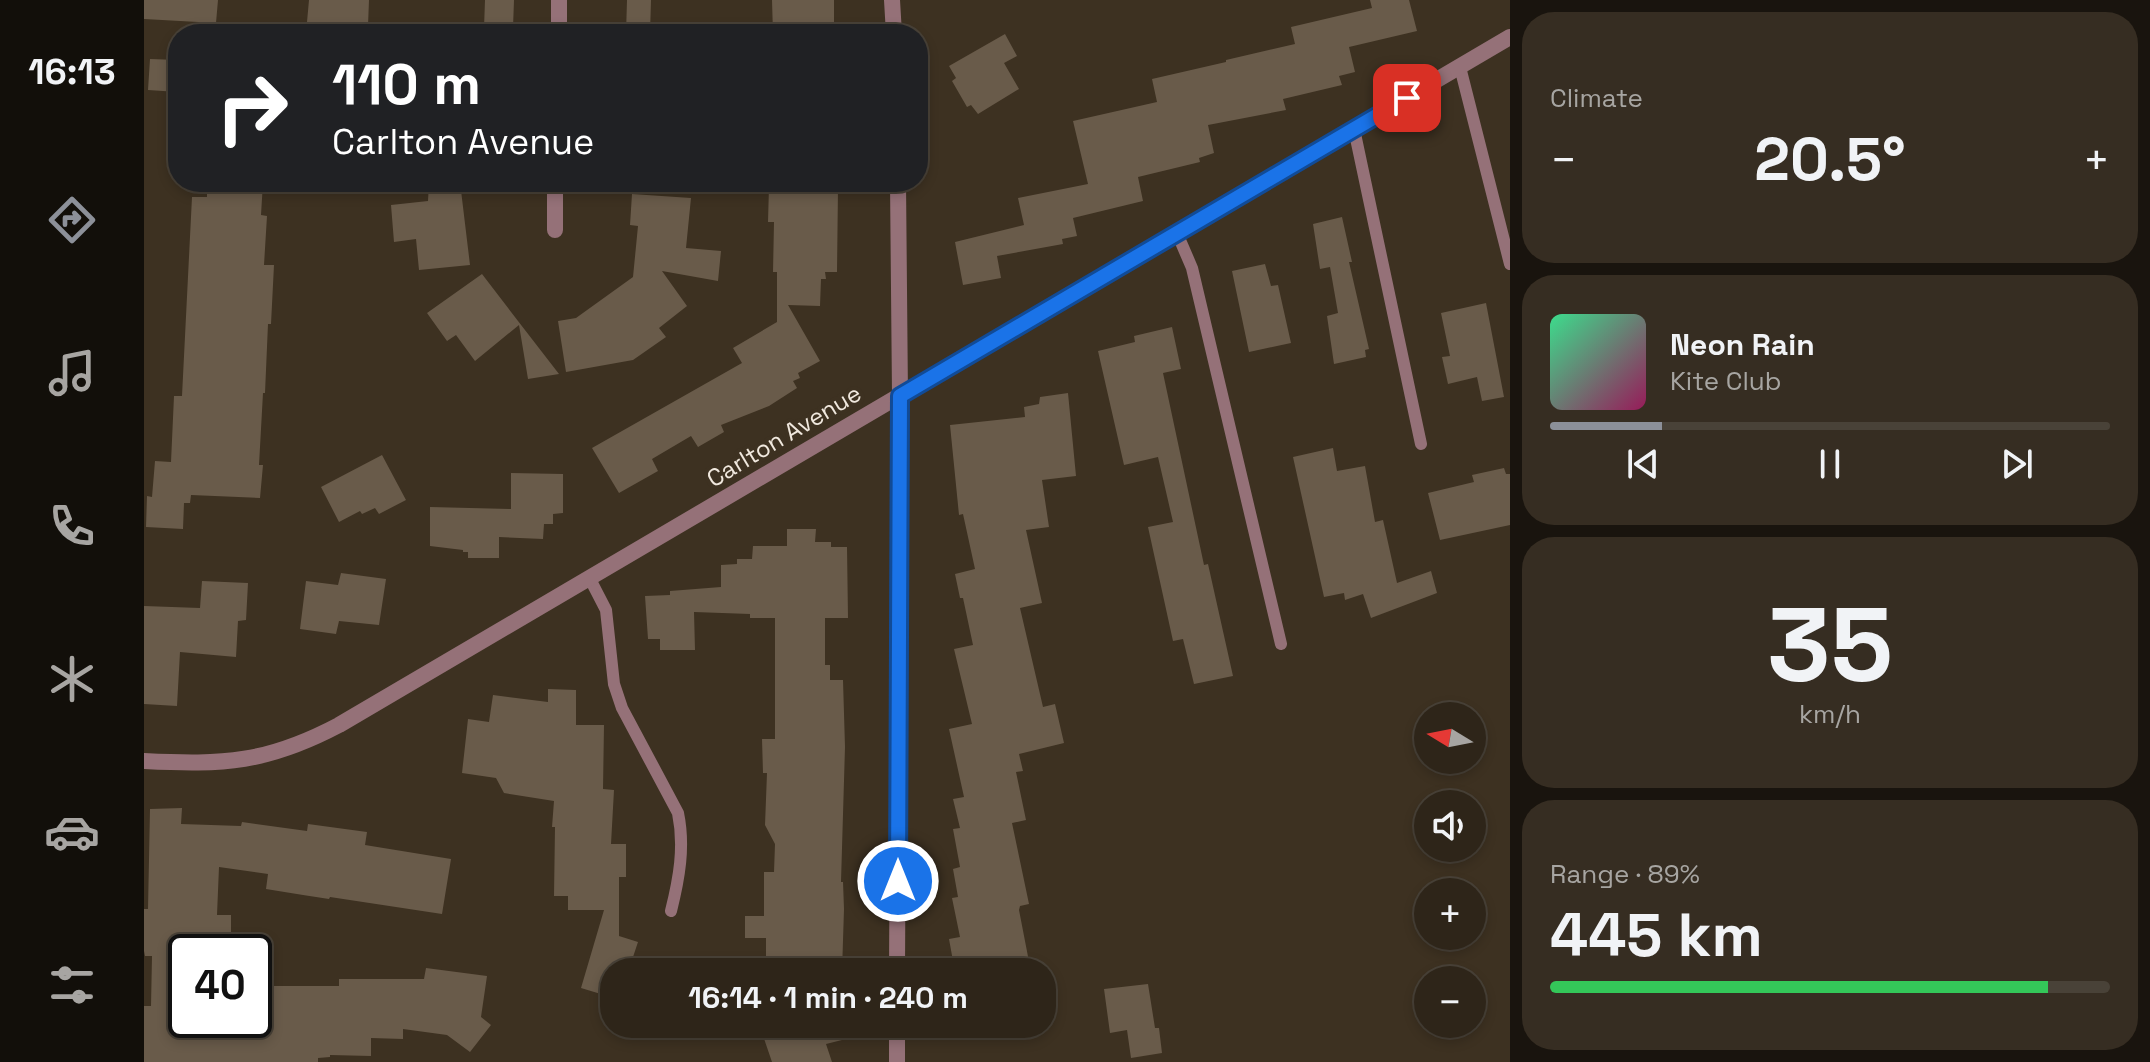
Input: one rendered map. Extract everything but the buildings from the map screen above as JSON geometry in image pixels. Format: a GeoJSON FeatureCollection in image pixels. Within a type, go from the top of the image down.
{"type":"FeatureCollection","features":[{"type":"Feature","properties":{"kind":"street"},"geometry":{"type":"LineString","coordinates":[[559,0],[559,24]]}},
{"type":"Feature","properties":{"kind":"street"},"geometry":{"type":"LineString","coordinates":[[892,0],[893,24]]}},
{"type":"Feature","properties":{"kind":"street","name":"Carlton Avenue"},"geometry":{"type":"LineString","coordinates":[[144,761],[235,762],[295,746],[339,725],[1510,37]]}},
{"type":"Feature","properties":{"kind":"street"},"geometry":{"type":"LineString","coordinates":[[555,192],[555,230]]}},
{"type":"Feature","properties":{"kind":"street"},"geometry":{"type":"LineString","coordinates":[[897,958],[898,192]]}},
{"type":"Feature","properties":{"kind":"street"},"geometry":{"type":"LineString","coordinates":[[897,1038],[897,1062]]}},
{"type":"Feature","properties":{"kind":"lane"},"geometry":{"type":"LineString","coordinates":[[1460,67],[1510,264]]}},
{"type":"Feature","properties":{"kind":"lane"},"geometry":{"type":"LineString","coordinates":[[1354,129],[1421,444]]}},
{"type":"Feature","properties":{"kind":"lane"},"geometry":{"type":"LineString","coordinates":[[1177,233],[1192,268],[1281,644]]}},
{"type":"Feature","properties":{"kind":"lane"},"geometry":{"type":"LineString","coordinates":[[590,579],[606,610],[614,684],[622,708],[678,813],[681,856],[671,911]]}},
{"type":"Feature","properties":{"kind":"route"},"geometry":{"type":"LineString","coordinates":[[898,881],[900,396],[1407,98]]}}]}
